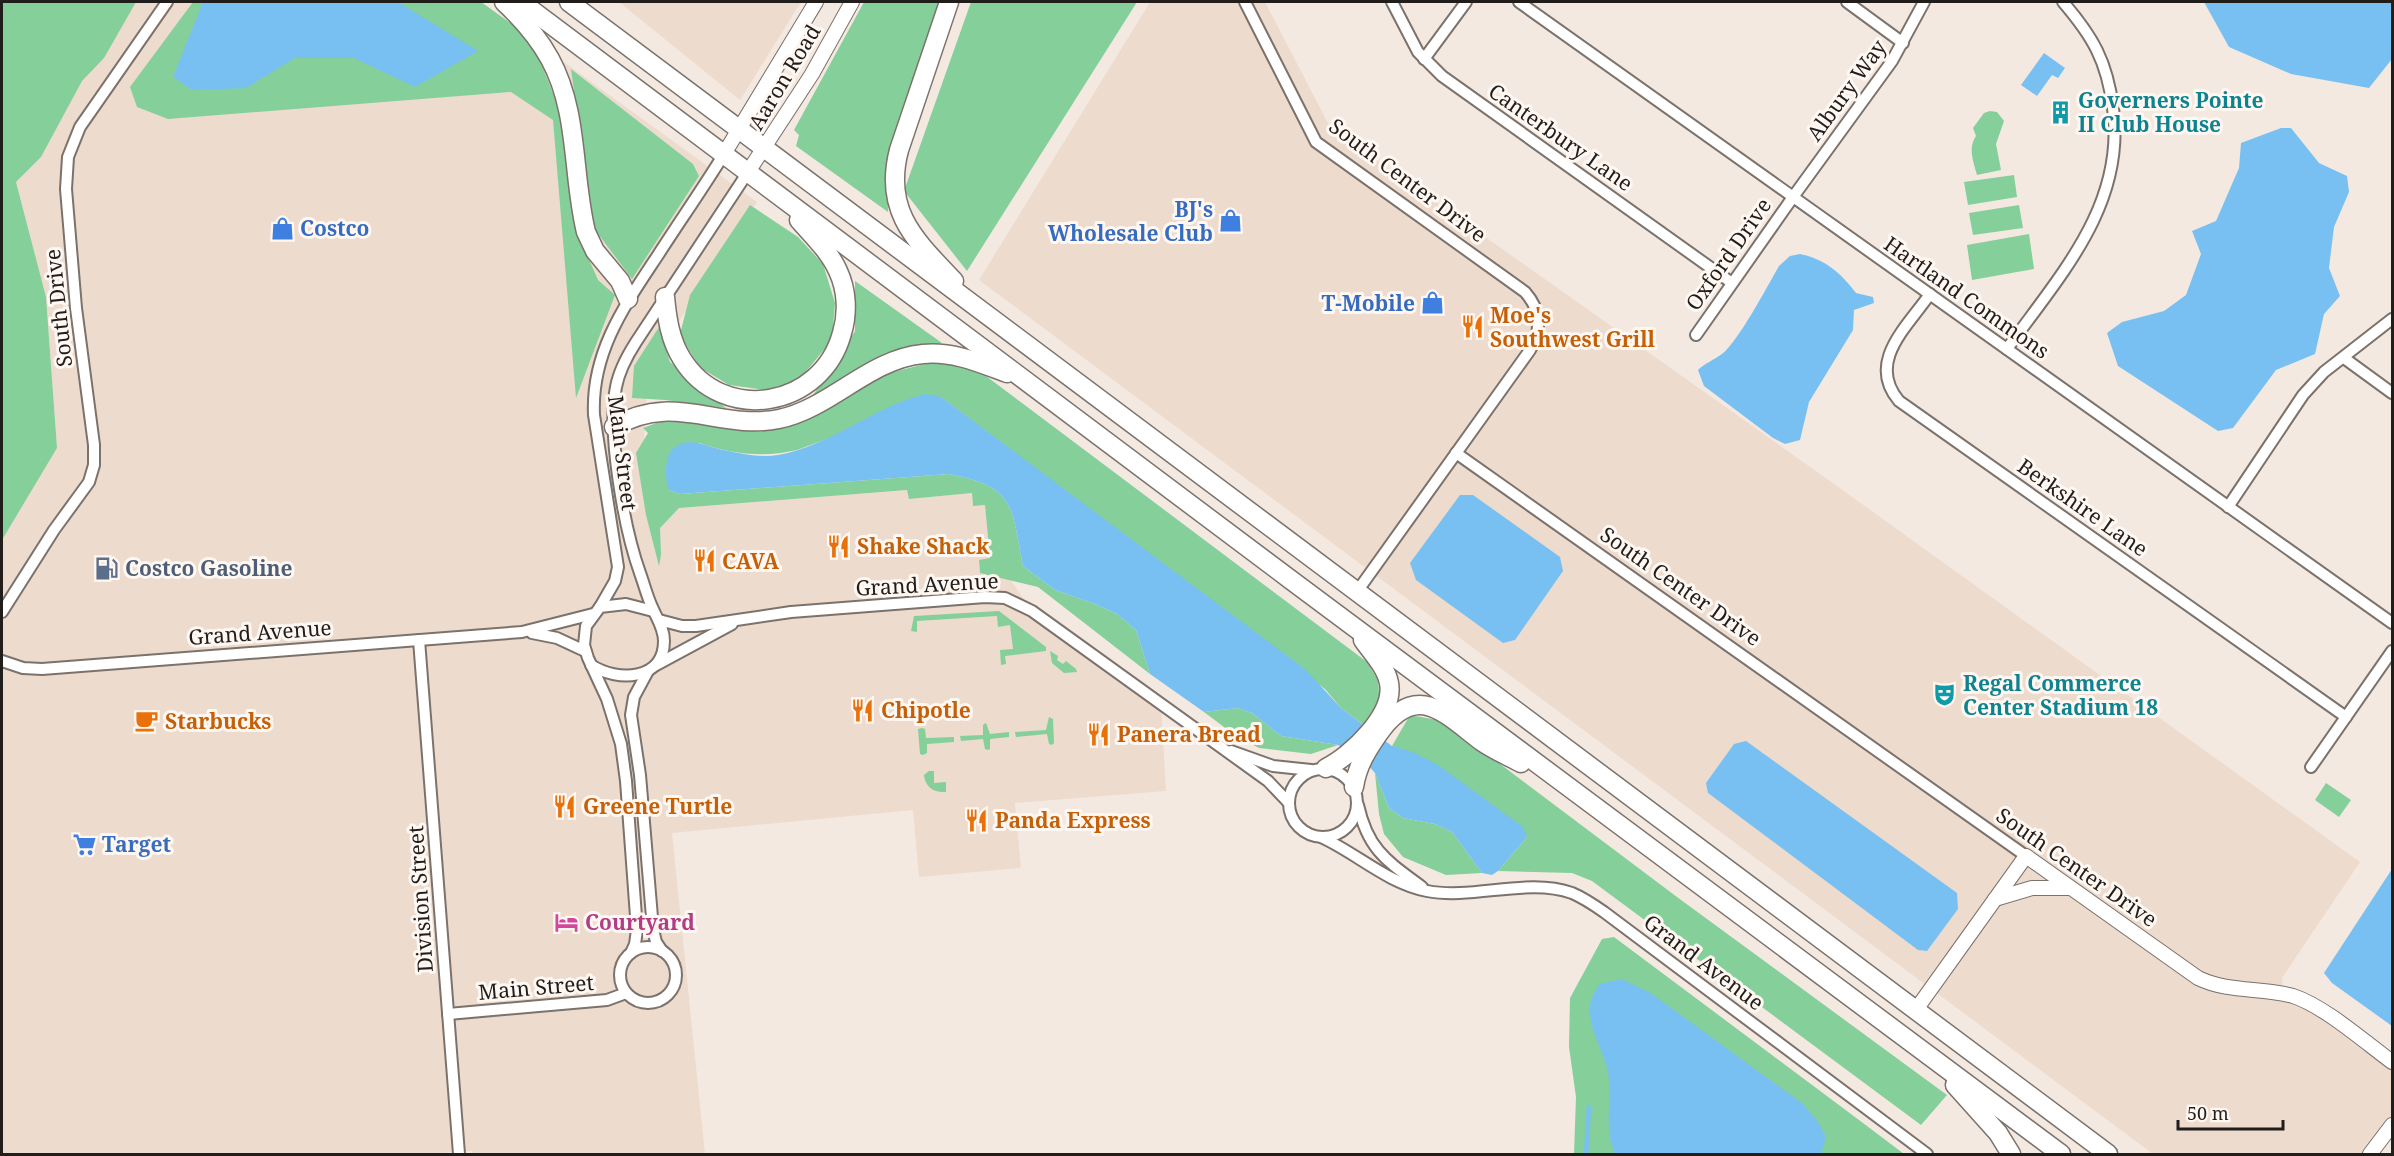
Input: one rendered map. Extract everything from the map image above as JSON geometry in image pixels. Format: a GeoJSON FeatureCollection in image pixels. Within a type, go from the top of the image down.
{"type":"FeatureCollection","features":[{"type":"Feature","properties":{"kind":"highway"},"geometry":{"type":"LineString","coordinates":[[504,2],[538,39],[556,70],[567,106],[586,232],[595,251],[620,281],[628,299]]}},
{"type":"Feature","properties":{"kind":"highway"},"geometry":{"type":"LineString","coordinates":[[521,2],[2061,1155]]}},
{"type":"Feature","properties":{"kind":"highway"},"geometry":{"type":"LineString","coordinates":[[569,2],[2108,1155]]}},
{"type":"Feature","properties":{"kind":"highway"},"geometry":{"type":"LineString","coordinates":[[949,2],[899,150],[895,167],[895,197],[902,218],[912,235],[990,319]]}},
{"type":"Feature","properties":{"kind":"highway"},"geometry":{"type":"LineString","coordinates":[[665,297],[671,333],[681,358],[701,380],[719,391],[738,398],[768,400],[796,391],[820,374],[832,358],[841,338],[846,316],[839,272],[828,255],[774,191]]}},
{"type":"Feature","properties":{"kind":"highway"},"geometry":{"type":"LineString","coordinates":[[614,427],[638,415],[662,410],[747,420],[780,418],[812,406],[892,362],[924,353],[959,356],[1025,380]]}},
{"type":"Feature","properties":{"kind":"highway"},"geometry":{"type":"LineString","coordinates":[[1321,769],[1356,757],[1386,716],[1389,697],[1387,676],[1353,626]]}},
{"type":"Feature","properties":{"kind":"highway"},"geometry":{"type":"LineString","coordinates":[[1386,716],[1411,706],[1430,707],[1449,716],[1485,743],[1578,794]]}},
{"type":"Feature","properties":{"kind":"highway"},"geometry":{"type":"LineString","coordinates":[[1356,757],[1356,794]]}},
{"type":"Feature","properties":{"kind":"highway"},"geometry":{"type":"LineString","coordinates":[[1921,1049],[1989,1123],[2011,1155]]}},
{"type":"Feature","properties":{"kind":"street","name":"South Drive"},"geometry":{"type":"LineString","coordinates":[[2,612],[54,530],[84,488],[94,465],[94,445],[76,308],[66,189],[66,168],[71,146],[80,126],[167,2]]}},
{"type":"Feature","properties":{"kind":"street","name":"Aaron Road"},"geometry":{"type":"LineString","coordinates":[[724,154],[816,2]]}},
{"type":"Feature","properties":{"kind":"street","name":"Aaron Road"},"geometry":{"type":"LineString","coordinates":[[748,172],[812,74],[852,2]]}},
{"type":"Feature","properties":{"kind":"street","name":"South Center Drive"},"geometry":{"type":"LineString","coordinates":[[1245,2],[1316,142],[1512,282],[1525,292],[1536,308],[1539,322],[1534,343],[1456,453],[2198,978],[2221,987],[2283,994],[2307,1002],[2392,1062]]}},
{"type":"Feature","properties":{"kind":"street","name":"Canterbury Lane"},"geometry":{"type":"LineString","coordinates":[[1392,2],[1424,59],[1442,76],[1732,282]]}},
{"type":"Feature","properties":{"kind":"street"},"geometry":{"type":"LineString","coordinates":[[1424,59],[1466,2]]}},
{"type":"Feature","properties":{"kind":"street","name":"Hartland Commons"},"geometry":{"type":"LineString","coordinates":[[1519,2],[2392,623]]}},
{"type":"Feature","properties":{"kind":"street"},"geometry":{"type":"LineString","coordinates":[[1847,2],[1904,43]]}},
{"type":"Feature","properties":{"kind":"street","name":"Albury Way"},"geometry":{"type":"LineString","coordinates":[[1792,196],[1904,43],[1924,2]]}},
{"type":"Feature","properties":{"kind":"street"},"geometry":{"type":"LineString","coordinates":[[2007,349],[2090,227],[2105,196],[2114,161],[2115,128],[2111,92],[2102,59],[2092,38],[2063,2]]}},
{"type":"Feature","properties":{"kind":"street","name":"Main Street"},"geometry":{"type":"LineString","coordinates":[[596,611],[615,581],[618,561],[596,429],[594,392],[597,371],[608,336],[628,299],[724,154]]}},
{"type":"Feature","properties":{"kind":"street","name":"Main Street"},"geometry":{"type":"LineString","coordinates":[[656,615],[632,550],[618,471],[614,427],[615,394],[622,368],[630,351],[748,172]]}},
{"type":"Feature","properties":{"kind":"street","name":"Oxford Drive"},"geometry":{"type":"LineString","coordinates":[[1696,334],[1792,196]]}},
{"type":"Feature","properties":{"kind":"street","name":"Berkshire Lane"},"geometry":{"type":"LineString","coordinates":[[1930,294],[1887,359],[1885,374],[1889,390],[1899,401],[2346,717]]}},
{"type":"Feature","properties":{"kind":"street"},"geometry":{"type":"LineString","coordinates":[[2229,507],[2303,395],[2324,372],[2392,320]]}},
{"type":"Feature","properties":{"kind":"street"},"geometry":{"type":"LineString","coordinates":[[2344,358],[2392,393]]}},
{"type":"Feature","properties":{"kind":"street"},"geometry":{"type":"LineString","coordinates":[[1356,593],[1456,453]]}},
{"type":"Feature","properties":{"kind":"street","name":"Grand Avenue"},"geometry":{"type":"LineString","coordinates":[[656,615],[689,627],[791,612],[985,597],[1005,598],[1032,611],[1268,781],[1288,802],[1291,816],[1299,828],[1309,835],[1321,837],[1349,851],[1396,881],[1427,891],[1459,894],[1544,888],[1562,890],[1580,897],[1642,940],[1927,1155]]}},
{"type":"Feature","properties":{"kind":"street"},"geometry":{"type":"LineString","coordinates":[[631,953],[637,930],[625,769],[616,725],[585,651],[585,632],[596,611],[626,604],[656,615],[663,633],[664,646],[660,658],[651,668],[634,697],[631,722],[640,775],[653,929],[656,942],[672,960],[676,971],[676,981],[671,992],[660,1000],[648,1002],[636,1000],[626,993],[621,982],[621,970],[626,958],[631,953],[646,949],[662,951]]}},
{"type":"Feature","properties":{"kind":"street","name":"Grand Avenue"},"geometry":{"type":"LineString","coordinates":[[2,661],[23,668],[42,669],[522,632],[596,611]]}},
{"type":"Feature","properties":{"kind":"street","name":"Grand Avenue"},"geometry":{"type":"LineString","coordinates":[[651,668],[737,621]]}},
{"type":"Feature","properties":{"kind":"street","name":"Grand Avenue"},"geometry":{"type":"LineString","coordinates":[[522,632],[557,638],[585,651]]}},
{"type":"Feature","properties":{"kind":"street","name":"Division Street"},"geometry":{"type":"LineString","coordinates":[[419,640],[459,1155]]}},
{"type":"Feature","properties":{"kind":"street"},"geometry":{"type":"LineString","coordinates":[[2311,767],[2392,651]]}},
{"type":"Feature","properties":{"kind":"street"},"geometry":{"type":"LineString","coordinates":[[591,665],[604,673],[618,676],[630,676],[651,668]]}},
{"type":"Feature","properties":{"kind":"street","name":"Grand Avenue"},"geometry":{"type":"LineString","coordinates":[[1217,745],[1264,764],[1333,769],[1347,776],[1356,794]]}},
{"type":"Feature","properties":{"kind":"street"},"geometry":{"type":"LineString","coordinates":[[1288,802],[1295,781],[1306,773],[1321,769]]}},
{"type":"Feature","properties":{"kind":"street"},"geometry":{"type":"LineString","coordinates":[[1321,837],[1337,834],[1350,824],[1357,810],[1356,794]]}},
{"type":"Feature","properties":{"kind":"street"},"geometry":{"type":"LineString","coordinates":[[1356,794],[1364,829],[1372,844],[1391,863],[1427,891]]}},
{"type":"Feature","properties":{"kind":"street"},"geometry":{"type":"LineString","coordinates":[[1915,1011],[2026,856]]}},
{"type":"Feature","properties":{"kind":"street"},"geometry":{"type":"LineString","coordinates":[[1995,899],[2032,888],[2069,888]]}},
{"type":"Feature","properties":{"kind":"street","name":"Main Street"},"geometry":{"type":"LineString","coordinates":[[448,1014],[607,1000],[626,993]]}},
{"type":"Feature","properties":{"kind":"street"},"geometry":{"type":"LineString","coordinates":[[2370,1155],[2392,1125]]}},
{"type":"Feature","properties":{"kind":"shaded area"},"geometry":{"type":"Polygon","coordinates":[[[73,2],[481,2],[757,202],[648,369],[644,440],[660,527],[679,508],[908,490],[909,499],[972,493],[973,506],[985,505],[990,559],[979,560],[980,573],[1010,579],[1032,611],[1161,705],[1166,791],[1015,803],[1021,868],[919,877],[913,810],[672,833],[705,1154],[473,1154],[472,1151],[424,1154],[2,1154],[2,540],[57,448],[46,297],[16,182],[73,2]]]}},
{"type":"Feature","properties":{"kind":"shaded area"},"geometry":{"type":"Polygon","coordinates":[[[619,2],[801,2],[740,100],[619,2]]]}},
{"type":"Feature","properties":{"kind":"shaded area"},"geometry":{"type":"Polygon","coordinates":[[[1150,2],[1265,2],[1330,127],[1823,476],[2360,862],[2282,978],[2283,994],[2392,1061],[2392,1127],[2371,1154],[2153,1154],[979,280],[1150,2]]]}},
{"type":"Feature","properties":{"kind":"green space"},"geometry":{"type":"Polygon","coordinates":[[[2,2],[136,2],[104,58],[82,81],[41,157],[16,182],[46,297],[57,448],[2,540],[2,2]]]}},
{"type":"Feature","properties":{"kind":"green space"},"geometry":{"type":"Polygon","coordinates":[[[193,2],[481,2],[516,27],[539,58],[558,106],[580,239],[598,280],[615,295],[576,398],[553,120],[511,92],[168,119],[137,107],[130,87],[193,2]]]}},
{"type":"Feature","properties":{"kind":"green space"},"geometry":{"type":"Polygon","coordinates":[[[864,2],[941,2],[887,160],[888,212],[796,146],[799,135],[794,130],[864,2]]]}},
{"type":"Feature","properties":{"kind":"green space"},"geometry":{"type":"Polygon","coordinates":[[[971,2],[1137,2],[967,271],[904,191],[971,2]]]}},
{"type":"Feature","properties":{"kind":"green space"},"geometry":{"type":"Polygon","coordinates":[[[571,69],[693,164],[699,176],[632,279],[596,231],[589,203],[571,69]]]}},
{"type":"Feature","properties":{"kind":"green space"},"geometry":{"type":"Polygon","coordinates":[[[1997,112],[2004,121],[1996,144],[2001,170],[1977,175],[1972,154],[1972,145],[1976,136],[1973,128],[1984,113],[1997,112]]]}},
{"type":"Feature","properties":{"kind":"green space"},"geometry":{"type":"Polygon","coordinates":[[[2014,175],[2017,197],[1968,205],[1964,182],[2014,175]]]}},
{"type":"Feature","properties":{"kind":"green space"},"geometry":{"type":"Polygon","coordinates":[[[750,205],[798,237],[823,264],[835,303],[832,340],[799,380],[766,390],[729,385],[699,367],[680,334],[690,295],[750,205]]]}},
{"type":"Feature","properties":{"kind":"green space"},"geometry":{"type":"Polygon","coordinates":[[[2019,205],[2023,228],[1973,235],[1969,213],[2019,205]]]}},
{"type":"Feature","properties":{"kind":"green space"},"geometry":{"type":"Polygon","coordinates":[[[2029,234],[2034,269],[1972,280],[1967,245],[2029,234]]]}},
{"type":"Feature","properties":{"kind":"green space"},"geometry":{"type":"Polygon","coordinates":[[[855,281],[942,343],[899,350],[812,397],[855,331],[855,281]]]}},
{"type":"Feature","properties":{"kind":"green space"},"geometry":{"type":"Polygon","coordinates":[[[659,327],[670,362],[726,408],[632,398],[634,366],[659,327]]]}},
{"type":"Feature","properties":{"kind":"green space"},"geometry":{"type":"Polygon","coordinates":[[[937,361],[982,373],[1367,662],[1378,680],[1380,704],[1364,725],[1341,708],[1325,689],[941,397],[797,450],[772,454],[748,454],[699,443],[669,490],[680,494],[949,474],[971,479],[999,493],[1007,503],[1016,529],[1023,566],[1055,590],[1117,614],[1136,630],[1150,674],[1038,587],[980,573],[979,560],[990,558],[985,505],[973,506],[972,493],[909,499],[907,490],[679,508],[660,528],[659,566],[646,515],[636,453],[648,433],[643,428],[667,419],[760,432],[800,422],[889,373],[937,361]]]}},
{"type":"Feature","properties":{"kind":"green space"},"geometry":{"type":"Polygon","coordinates":[[[999,611],[1046,647],[1046,651],[1005,656],[1006,664],[1001,665],[1000,650],[1013,649],[1010,625],[998,627],[997,616],[917,621],[917,632],[911,631],[914,616],[999,611]]]}},
{"type":"Feature","properties":{"kind":"green space"},"geometry":{"type":"Polygon","coordinates":[[[1050,651],[1058,656],[1057,660],[1063,664],[1066,661],[1077,672],[1064,673],[1052,663],[1050,651]]]}},
{"type":"Feature","properties":{"kind":"green space"},"geometry":{"type":"Polygon","coordinates":[[[1238,708],[1252,713],[1281,736],[1338,745],[1311,754],[1259,748],[1236,736],[1204,712],[1238,708]]]}},
{"type":"Feature","properties":{"kind":"green space"},"geometry":{"type":"Polygon","coordinates":[[[1410,715],[1443,721],[1677,897],[1947,1095],[1921,1125],[1592,881],[1572,873],[1498,871],[1527,837],[1392,746],[1410,715]]]}},
{"type":"Feature","properties":{"kind":"green space"},"geometry":{"type":"Polygon","coordinates":[[[1049,717],[1053,719],[1054,743],[1052,745],[1049,744],[1047,734],[1016,737],[1015,732],[1046,730],[1049,717]]]}},
{"type":"Feature","properties":{"kind":"green space"},"geometry":{"type":"Polygon","coordinates":[[[986,723],[990,734],[1009,732],[1009,737],[990,739],[988,750],[985,749],[983,739],[961,741],[960,736],[983,735],[983,725],[986,723]]]}},
{"type":"Feature","properties":{"kind":"green space"},"geometry":{"type":"Polygon","coordinates":[[[918,729],[925,729],[926,738],[954,737],[954,742],[927,744],[927,753],[920,754],[918,729]]]}},
{"type":"Feature","properties":{"kind":"green space"},"geometry":{"type":"Polygon","coordinates":[[[929,771],[934,771],[934,783],[946,782],[946,792],[934,790],[928,786],[924,775],[929,771]]]}},
{"type":"Feature","properties":{"kind":"green space"},"geometry":{"type":"Polygon","coordinates":[[[1375,773],[1389,808],[1403,818],[1435,824],[1452,832],[1482,873],[1446,875],[1403,857],[1384,834],[1379,814],[1375,773]]]}},
{"type":"Feature","properties":{"kind":"green space"},"geometry":{"type":"Polygon","coordinates":[[[2326,783],[2351,800],[2339,817],[2315,800],[2326,783]]]}},
{"type":"Feature","properties":{"kind":"green space"},"geometry":{"type":"Polygon","coordinates":[[[1614,937],[1904,1154],[1574,1154],[1576,1097],[1569,1047],[1570,998],[1602,939],[1614,937]]]}},
{"type":"Feature","properties":{"kind":"water"},"geometry":{"type":"Polygon","coordinates":[[[203,2],[398,2],[478,51],[415,87],[354,58],[295,58],[246,88],[192,90],[173,77],[203,2]]]}},
{"type":"Feature","properties":{"kind":"water"},"geometry":{"type":"Polygon","coordinates":[[[2204,2],[2392,2],[2392,59],[2369,88],[2291,74],[2229,47],[2204,2]]]}},
{"type":"Feature","properties":{"kind":"water"},"geometry":{"type":"Polygon","coordinates":[[[2044,53],[2065,68],[2058,78],[2052,75],[2037,96],[2021,85],[2044,53]]]}},
{"type":"Feature","properties":{"kind":"water"},"geometry":{"type":"Polygon","coordinates":[[[2281,128],[2291,128],[2319,163],[2347,176],[2349,192],[2334,227],[2329,268],[2340,296],[2324,314],[2315,354],[2276,370],[2233,428],[2218,431],[2118,366],[2107,333],[2122,322],[2164,311],[2186,295],[2201,254],[2192,231],[2216,221],[2239,168],[2241,143],[2281,128]]]}},
{"type":"Feature","properties":{"kind":"water"},"geometry":{"type":"Polygon","coordinates":[[[1800,254],[1825,263],[1856,293],[1873,297],[1874,303],[1854,310],[1853,330],[1809,402],[1800,440],[1785,444],[1773,438],[1704,386],[1698,370],[1729,348],[1779,266],[1790,256],[1800,254]]]}},
{"type":"Feature","properties":{"kind":"water"},"geometry":{"type":"Polygon","coordinates":[[[926,394],[941,397],[1306,670],[1341,708],[1392,746],[1413,752],[1438,765],[1523,827],[1527,837],[1498,871],[1492,875],[1482,873],[1452,832],[1435,824],[1403,818],[1389,808],[1375,773],[1367,764],[1338,745],[1281,736],[1252,713],[1238,708],[1204,712],[1150,674],[1136,630],[1117,614],[1055,590],[1023,566],[1016,529],[1007,503],[999,493],[971,479],[949,474],[680,494],[669,490],[666,479],[667,460],[671,450],[681,444],[696,443],[748,455],[778,455],[816,443],[888,407],[926,394]]]}},
{"type":"Feature","properties":{"kind":"water"},"geometry":{"type":"Polygon","coordinates":[[[1460,495],[1473,495],[1560,557],[1563,571],[1515,640],[1503,643],[1416,580],[1410,563],[1460,495]]]}},
{"type":"Feature","properties":{"kind":"water"},"geometry":{"type":"Polygon","coordinates":[[[1746,741],[1957,893],[1958,909],[1927,951],[1918,950],[1708,793],[1706,783],[1734,744],[1746,741]]]}},
{"type":"Feature","properties":{"kind":"water"},"geometry":{"type":"Polygon","coordinates":[[[2392,869],[2392,1026],[2332,983],[2324,973],[2392,869]]]}},
{"type":"Feature","properties":{"kind":"water"},"geometry":{"type":"Polygon","coordinates":[[[1621,979],[1649,992],[1803,1104],[1818,1122],[1826,1137],[1821,1154],[1615,1154],[1611,1144],[1609,1124],[1608,1072],[1594,1033],[1590,1009],[1594,993],[1600,984],[1621,979]]]}},
{"type":"Feature","properties":{"kind":"waterway"},"geometry":{"type":"LineString","coordinates":[[1586,1154],[1589,1107]]}},
{"type":"Feature","properties":{"kind":"place","name":"Governers Pointe II Club House"},"geometry":{"type":"Point","coordinates":[2060,112]}},
{"type":"Feature","properties":{"kind":"place","name":"BJ's Wholesale Club"},"geometry":{"type":"Point","coordinates":[1231,221]}},
{"type":"Feature","properties":{"kind":"place","name":"Costco"},"geometry":{"type":"Point","coordinates":[282,228]}},
{"type":"Feature","properties":{"kind":"place","name":"T-Mobile"},"geometry":{"type":"Point","coordinates":[1433,303]}},
{"type":"Feature","properties":{"kind":"place","name":"Moe's Southwest Grill"},"geometry":{"type":"Point","coordinates":[1472,327]}},
{"type":"Feature","properties":{"kind":"place","name":"Shake Shack"},"geometry":{"type":"Point","coordinates":[839,546]}},
{"type":"Feature","properties":{"kind":"place","name":"CAVA"},"geometry":{"type":"Point","coordinates":[704,561]}},
{"type":"Feature","properties":{"kind":"place","name":"Costco Gasoline"},"geometry":{"type":"Point","coordinates":[107,568]}},
{"type":"Feature","properties":{"kind":"place","name":"Regal Commerce Center Stadium 18"},"geometry":{"type":"Point","coordinates":[1945,695]}},
{"type":"Feature","properties":{"kind":"place","name":"Chipotle"},"geometry":{"type":"Point","coordinates":[863,710]}},
{"type":"Feature","properties":{"kind":"place","name":"Starbucks"},"geometry":{"type":"Point","coordinates":[147,721]}},
{"type":"Feature","properties":{"kind":"place","name":"Panera Bread"},"geometry":{"type":"Point","coordinates":[1099,734]}},
{"type":"Feature","properties":{"kind":"place","name":"Greene Turtle"},"geometry":{"type":"Point","coordinates":[565,806]}},
{"type":"Feature","properties":{"kind":"place","name":"Panda Express"},"geometry":{"type":"Point","coordinates":[977,820]}},
{"type":"Feature","properties":{"kind":"place","name":"Target"},"geometry":{"type":"Point","coordinates":[84,844]}},
{"type":"Feature","properties":{"kind":"place","name":"Courtyard"},"geometry":{"type":"Point","coordinates":[567,922]}}]}
